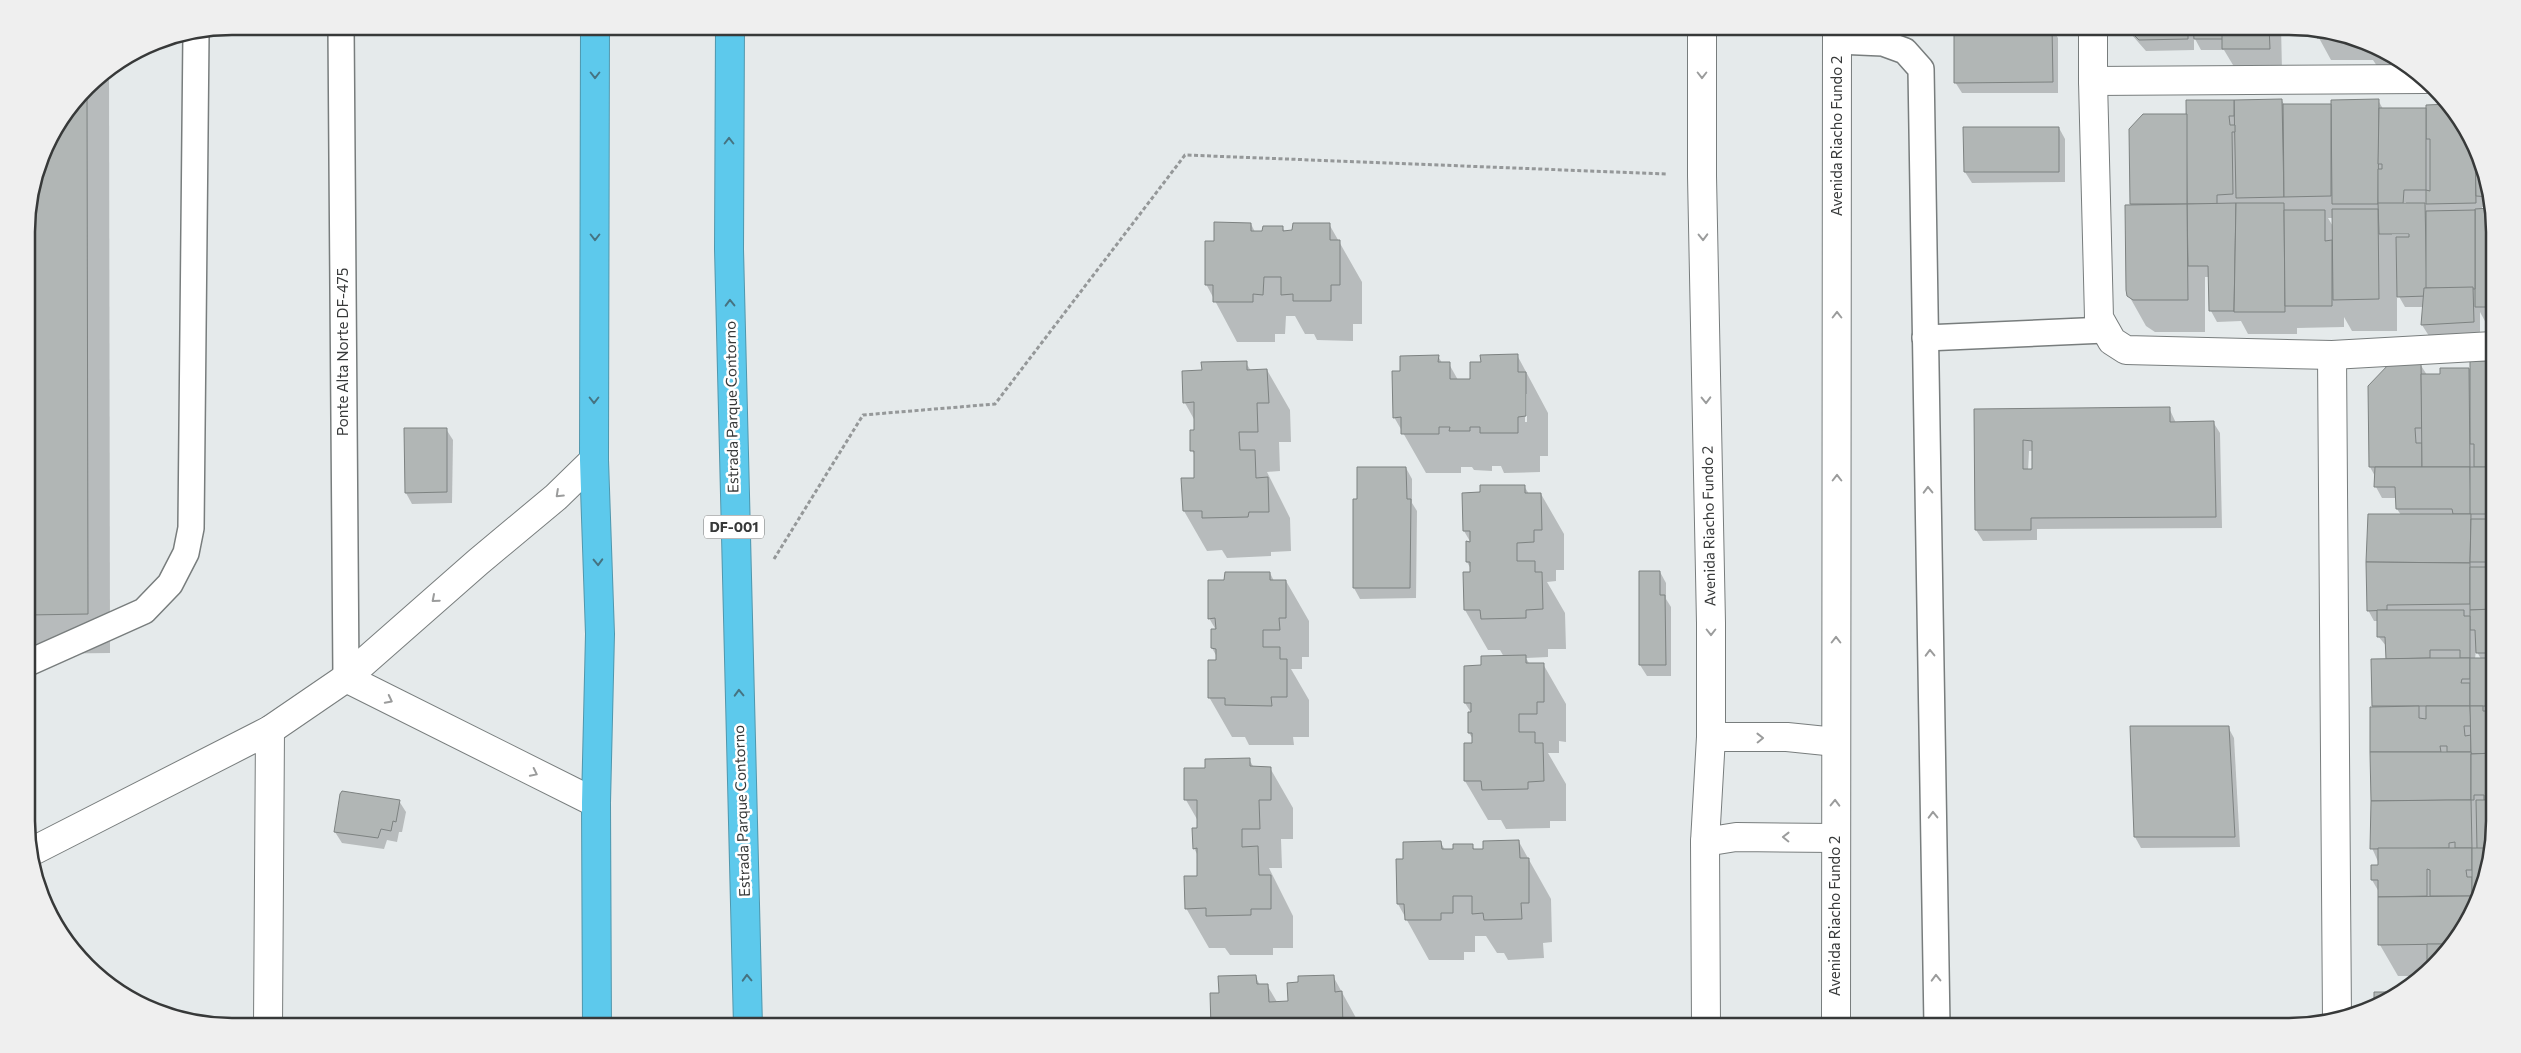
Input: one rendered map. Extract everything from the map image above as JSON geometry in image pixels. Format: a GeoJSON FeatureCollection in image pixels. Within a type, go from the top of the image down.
{"type":"FeatureCollection","features":[{"type":"Feature","properties":{"kind":"highway"},"geometry":{"type":"LineString","coordinates":[[595,35],[594,460],[600,634],[596,803],[597,1018]]}},
{"type":"Feature","properties":{"kind":"highway","name":"Estrada Parque Contorno"},"geometry":{"type":"LineString","coordinates":[[730,35],[729,259],[748,1018]]}},
{"type":"Feature","properties":{"kind":"street","name":"Avenida Riacho Fundo 2"},"geometry":{"type":"LineString","coordinates":[[1702,35],[1702,176],[1711,623],[1711,737],[1704,842],[1706,1018]]}},
{"type":"Feature","properties":{"kind":"street","name":"Avenida Riacho Fundo 2"},"geometry":{"type":"LineString","coordinates":[[1836,1018],[1837,35]]}},
{"type":"Feature","properties":{"kind":"street"},"geometry":{"type":"LineString","coordinates":[[2093,35],[2092,81],[2099,318],[2112,341],[2126,350],[2332,355],[2486,346]]}},
{"type":"Feature","properties":{"kind":"street"},"geometry":{"type":"LineString","coordinates":[[2092,81],[2413,79]]}},
{"type":"Feature","properties":{"kind":"street"},"geometry":{"type":"LineString","coordinates":[[2332,355],[2337,1012]]}},
{"type":"Feature","properties":{"kind":"street"},"geometry":{"type":"LineString","coordinates":[[37,849],[270,730],[346,678],[478,562],[556,497],[594,460]]}},
{"type":"Feature","properties":{"kind":"street"},"geometry":{"type":"LineString","coordinates":[[346,678],[596,803]]}},
{"type":"Feature","properties":{"kind":"street"},"geometry":{"type":"LineString","coordinates":[[268,1018],[270,730]]}},
{"type":"Feature","properties":{"kind":"street"},"geometry":{"type":"LineString","coordinates":[[1711,737],[1787,737],[1836,742]]}},
{"type":"Feature","properties":{"kind":"street"},"geometry":{"type":"LineString","coordinates":[[1704,842],[1736,837],[1835,838]]}},
{"type":"Feature","properties":{"kind":"lane","name":"Ponte Alta Norte DF-475"},"geometry":{"type":"LineString","coordinates":[[341,35],[346,678]]}},
{"type":"Feature","properties":{"kind":"lane"},"geometry":{"type":"LineString","coordinates":[[1843,35],[1883,42],[1906,51],[1921,70],[1936,1018]]}},
{"type":"Feature","properties":{"kind":"lane"},"geometry":{"type":"LineString","coordinates":[[35,660],[144,611],[170,584],[186,553],[191,528],[196,39]]}},
{"type":"Feature","properties":{"kind":"lane"},"geometry":{"type":"LineString","coordinates":[[1925,338],[2105,330]]}},
{"type":"Feature","properties":{"kind":"path"},"geometry":{"type":"LineString","coordinates":[[772,563],[863,415],[995,404],[1185,155],[1702,176]]}},
{"type":"Feature","properties":{"kind":"building"},"geometry":{"type":"Polygon","coordinates":[[[1954,35],[2052,35],[2053,82],[1954,83],[1954,35]]]}},
{"type":"Feature","properties":{"kind":"building"},"geometry":{"type":"Polygon","coordinates":[[[2134,35],[2188,35],[2188,39],[2139,40],[2134,35]]]}},
{"type":"Feature","properties":{"kind":"building"},"geometry":{"type":"Polygon","coordinates":[[[2194,35],[2223,35],[2223,39],[2194,39],[2194,35]]]}},
{"type":"Feature","properties":{"kind":"building"},"geometry":{"type":"Polygon","coordinates":[[[2222,35],[2269,35],[2270,49],[2222,49],[2222,35]]]}},
{"type":"Feature","properties":{"kind":"building"},"geometry":{"type":"Polygon","coordinates":[[[87,99],[88,614],[35,615],[35,219],[39,193],[50,156],[68,122],[87,99]]]}},
{"type":"Feature","properties":{"kind":"building"},"geometry":{"type":"Polygon","coordinates":[[[2282,99],[2284,197],[2236,198],[2234,100],[2282,99]]]}},
{"type":"Feature","properties":{"kind":"building"},"geometry":{"type":"Polygon","coordinates":[[[2379,99],[2378,204],[2332,204],[2331,100],[2379,99]]]}},
{"type":"Feature","properties":{"kind":"building"},"geometry":{"type":"Polygon","coordinates":[[[2186,100],[2234,100],[2234,116],[2229,116],[2230,125],[2235,125],[2235,132],[2232,132],[2233,194],[2217,195],[2217,204],[2187,204],[2186,100]]]}},
{"type":"Feature","properties":{"kind":"building"},"geometry":{"type":"Polygon","coordinates":[[[2283,104],[2331,104],[2331,196],[2284,197],[2283,104]]]}},
{"type":"Feature","properties":{"kind":"building"},"geometry":{"type":"Polygon","coordinates":[[[2439,104],[2460,133],[2475,166],[2476,203],[2426,204],[2426,190],[2430,191],[2430,139],[2426,139],[2426,105],[2439,104]]]}},
{"type":"Feature","properties":{"kind":"building"},"geometry":{"type":"Polygon","coordinates":[[[2379,108],[2426,108],[2426,190],[2404,190],[2403,204],[2378,204],[2378,169],[2382,169],[2382,164],[2378,164],[2379,108]]]}},
{"type":"Feature","properties":{"kind":"building"},"geometry":{"type":"Polygon","coordinates":[[[2143,114],[2187,114],[2187,204],[2130,204],[2129,129],[2143,114]]]}},
{"type":"Feature","properties":{"kind":"building"},"geometry":{"type":"Polygon","coordinates":[[[1963,127],[2059,127],[2059,172],[1964,172],[1963,127]]]}},
{"type":"Feature","properties":{"kind":"building"},"geometry":{"type":"Polygon","coordinates":[[[2475,167],[2483,196],[2476,196],[2475,167]]]}},
{"type":"Feature","properties":{"kind":"building"},"geometry":{"type":"Polygon","coordinates":[[[2236,203],[2234,311],[2209,311],[2208,266],[2188,266],[2187,204],[2236,203]]]}},
{"type":"Feature","properties":{"kind":"building"},"geometry":{"type":"Polygon","coordinates":[[[2236,203],[2284,203],[2285,312],[2234,312],[2236,203]]]}},
{"type":"Feature","properties":{"kind":"building"},"geometry":{"type":"Polygon","coordinates":[[[2378,203],[2425,203],[2427,296],[2397,297],[2396,237],[2409,237],[2409,234],[2379,234],[2378,203]]]}},
{"type":"Feature","properties":{"kind":"building"},"geometry":{"type":"Polygon","coordinates":[[[2187,204],[2188,300],[2133,300],[2127,296],[2126,290],[2125,205],[2187,204]]]}},
{"type":"Feature","properties":{"kind":"building"},"geometry":{"type":"Polygon","coordinates":[[[2484,208],[2486,219],[2486,307],[2475,307],[2475,209],[2484,208]]]}},
{"type":"Feature","properties":{"kind":"building"},"geometry":{"type":"Polygon","coordinates":[[[2332,209],[2378,209],[2379,299],[2333,300],[2332,209]]]}},
{"type":"Feature","properties":{"kind":"building"},"geometry":{"type":"Polygon","coordinates":[[[2284,210],[2325,210],[2325,241],[2332,240],[2332,306],[2285,306],[2284,210]]]}},
{"type":"Feature","properties":{"kind":"building"},"geometry":{"type":"Polygon","coordinates":[[[2475,210],[2475,289],[2426,288],[2426,211],[2475,210]]]}},
{"type":"Feature","properties":{"kind":"building"},"geometry":{"type":"Polygon","coordinates":[[[1214,222],[1251,223],[1251,231],[1262,231],[1263,226],[1283,226],[1283,231],[1292,230],[1293,223],[1330,223],[1330,240],[1340,240],[1340,285],[1331,285],[1331,301],[1293,301],[1293,294],[1281,295],[1281,277],[1264,277],[1263,295],[1253,294],[1253,302],[1213,302],[1213,285],[1205,285],[1205,241],[1214,241],[1214,222]]]}},
{"type":"Feature","properties":{"kind":"building"},"geometry":{"type":"Polygon","coordinates":[[[2473,287],[2474,322],[2421,325],[2424,288],[2473,287]]]}},
{"type":"Feature","properties":{"kind":"building"},"geometry":{"type":"Polygon","coordinates":[[[1518,354],[1518,372],[1526,372],[1526,416],[1518,417],[1518,433],[1480,433],[1480,427],[1470,427],[1470,431],[1449,431],[1450,427],[1439,427],[1439,434],[1401,434],[1401,417],[1393,418],[1392,371],[1400,371],[1400,356],[1439,355],[1438,362],[1450,362],[1450,379],[1470,379],[1470,362],[1481,362],[1480,355],[1518,354]]]}},
{"type":"Feature","properties":{"kind":"building"},"geometry":{"type":"Polygon","coordinates":[[[1247,361],[1247,370],[1267,369],[1269,403],[1257,403],[1258,432],[1239,432],[1240,450],[1255,450],[1256,478],[1268,477],[1269,512],[1249,512],[1248,517],[1202,518],[1202,511],[1183,511],[1181,478],[1194,478],[1194,451],[1190,451],[1190,430],[1194,430],[1194,402],[1183,403],[1182,371],[1202,370],[1201,362],[1247,361]]]}},
{"type":"Feature","properties":{"kind":"building"},"geometry":{"type":"Polygon","coordinates":[[[2470,361],[2486,361],[2486,467],[2474,467],[2474,444],[2470,444],[2470,361]]]}},
{"type":"Feature","properties":{"kind":"building"},"geometry":{"type":"Polygon","coordinates":[[[2390,363],[2421,363],[2422,428],[2415,428],[2416,443],[2422,443],[2422,467],[2369,467],[2368,386],[2390,363]]]}},
{"type":"Feature","properties":{"kind":"building"},"geometry":{"type":"Polygon","coordinates":[[[2440,368],[2469,368],[2470,467],[2422,467],[2421,374],[2440,374],[2440,368]]]}},
{"type":"Feature","properties":{"kind":"building"},"geometry":{"type":"Polygon","coordinates":[[[2170,407],[2170,422],[2214,421],[2216,517],[2031,518],[2031,530],[1975,530],[1974,409],[2170,407]],[[2023,440],[2023,469],[2032,469],[2032,441],[2023,440]]]}},
{"type":"Feature","properties":{"kind":"building"},"geometry":{"type":"Polygon","coordinates":[[[404,428],[447,428],[447,492],[405,493],[404,428]]]}},
{"type":"Feature","properties":{"kind":"building"},"geometry":{"type":"Polygon","coordinates":[[[1357,467],[1406,467],[1407,499],[1411,499],[1410,588],[1353,588],[1353,499],[1357,499],[1357,467]]]}},
{"type":"Feature","properties":{"kind":"building"},"geometry":{"type":"Polygon","coordinates":[[[2375,467],[2470,467],[2471,514],[2453,514],[2452,509],[2396,509],[2395,487],[2374,487],[2375,467]]]}},
{"type":"Feature","properties":{"kind":"building"},"geometry":{"type":"Polygon","coordinates":[[[2470,467],[2486,467],[2486,514],[2470,514],[2470,467]]]}},
{"type":"Feature","properties":{"kind":"building"},"geometry":{"type":"Polygon","coordinates":[[[1480,485],[1525,485],[1525,493],[1541,493],[1542,530],[1534,530],[1534,542],[1517,543],[1517,561],[1535,561],[1535,572],[1542,572],[1543,609],[1526,610],[1526,618],[1481,619],[1480,610],[1464,610],[1463,572],[1470,572],[1470,562],[1466,562],[1466,541],[1470,542],[1470,531],[1463,531],[1462,493],[1480,492],[1480,485]]]}},
{"type":"Feature","properties":{"kind":"building"},"geometry":{"type":"Polygon","coordinates":[[[2368,514],[2471,514],[2470,563],[2366,562],[2368,514]]]}},
{"type":"Feature","properties":{"kind":"building"},"geometry":{"type":"Polygon","coordinates":[[[2471,519],[2486,519],[2486,562],[2470,562],[2471,519]]]}},
{"type":"Feature","properties":{"kind":"building"},"geometry":{"type":"Polygon","coordinates":[[[2366,562],[2470,563],[2470,604],[2387,605],[2387,610],[2367,611],[2366,562]]]}},
{"type":"Feature","properties":{"kind":"building"},"geometry":{"type":"Polygon","coordinates":[[[2470,567],[2486,567],[2486,609],[2470,610],[2470,567]]]}},
{"type":"Feature","properties":{"kind":"building"},"geometry":{"type":"Polygon","coordinates":[[[1639,571],[1660,571],[1660,595],[1665,595],[1666,665],[1639,665],[1639,571]]]}},
{"type":"Feature","properties":{"kind":"building"},"geometry":{"type":"Polygon","coordinates":[[[1225,572],[1270,572],[1270,580],[1286,580],[1286,618],[1279,618],[1280,630],[1263,630],[1263,647],[1280,647],[1280,659],[1287,659],[1287,697],[1271,697],[1272,706],[1225,705],[1225,698],[1208,698],[1208,660],[1216,660],[1216,649],[1211,648],[1211,629],[1216,629],[1215,618],[1208,619],[1208,580],[1224,580],[1225,572]]]}},
{"type":"Feature","properties":{"kind":"building"},"geometry":{"type":"Polygon","coordinates":[[[2486,609],[2486,653],[2476,653],[2475,630],[2470,630],[2470,610],[2486,609]]]}},
{"type":"Feature","properties":{"kind":"building"},"geometry":{"type":"Polygon","coordinates":[[[2377,610],[2464,610],[2464,616],[2470,616],[2470,658],[2460,658],[2460,650],[2430,650],[2430,658],[2386,659],[2385,637],[2377,637],[2377,610]]]}},
{"type":"Feature","properties":{"kind":"building"},"geometry":{"type":"Polygon","coordinates":[[[1526,655],[1526,663],[1544,663],[1544,702],[1537,702],[1537,714],[1519,714],[1519,732],[1535,732],[1535,743],[1543,743],[1544,781],[1528,782],[1528,789],[1482,790],[1481,781],[1464,781],[1464,743],[1472,743],[1472,733],[1468,733],[1468,712],[1471,712],[1471,703],[1464,703],[1464,666],[1481,665],[1481,656],[1526,655]]]}},
{"type":"Feature","properties":{"kind":"building"},"geometry":{"type":"Polygon","coordinates":[[[2470,658],[2470,679],[2462,679],[2461,683],[2470,683],[2470,706],[2372,706],[2371,659],[2470,658]]]}},
{"type":"Feature","properties":{"kind":"building"},"geometry":{"type":"Polygon","coordinates":[[[2470,658],[2486,658],[2486,706],[2470,706],[2470,658]]]}},
{"type":"Feature","properties":{"kind":"building"},"geometry":{"type":"Polygon","coordinates":[[[2419,706],[2419,718],[2426,719],[2426,706],[2470,706],[2471,726],[2464,726],[2465,736],[2471,735],[2471,752],[2447,752],[2447,746],[2440,746],[2441,752],[2370,752],[2370,707],[2419,706]]]}},
{"type":"Feature","properties":{"kind":"building"},"geometry":{"type":"Polygon","coordinates":[[[2470,706],[2483,706],[2483,711],[2486,711],[2486,753],[2471,754],[2470,706]]]}},
{"type":"Feature","properties":{"kind":"building"},"geometry":{"type":"Polygon","coordinates":[[[2130,726],[2229,726],[2235,837],[2134,837],[2130,726]]]}},
{"type":"Feature","properties":{"kind":"building"},"geometry":{"type":"Polygon","coordinates":[[[2370,752],[2471,752],[2471,800],[2371,801],[2370,752]]]}},
{"type":"Feature","properties":{"kind":"building"},"geometry":{"type":"Polygon","coordinates":[[[2486,753],[2486,800],[2484,800],[2484,795],[2474,795],[2474,800],[2471,800],[2471,754],[2486,753]]]}},
{"type":"Feature","properties":{"kind":"building"},"geometry":{"type":"Polygon","coordinates":[[[1250,758],[1250,766],[1271,767],[1271,800],[1259,800],[1260,829],[1242,829],[1242,847],[1258,846],[1259,875],[1271,875],[1271,909],[1251,909],[1251,915],[1206,916],[1206,908],[1185,909],[1184,876],[1197,876],[1197,848],[1193,849],[1192,828],[1197,828],[1197,800],[1184,800],[1184,768],[1205,768],[1205,759],[1250,758]]]}},
{"type":"Feature","properties":{"kind":"building"},"geometry":{"type":"Polygon","coordinates":[[[342,791],[400,800],[396,822],[393,821],[391,831],[381,829],[378,838],[334,832],[342,791]]]}},
{"type":"Feature","properties":{"kind":"building"},"geometry":{"type":"Polygon","coordinates":[[[2471,800],[2472,848],[2455,848],[2455,842],[2449,843],[2449,848],[2370,849],[2371,801],[2471,800]]]}},
{"type":"Feature","properties":{"kind":"building"},"geometry":{"type":"Polygon","coordinates":[[[2476,800],[2486,800],[2486,834],[2484,848],[2477,849],[2476,800]]]}},
{"type":"Feature","properties":{"kind":"building"},"geometry":{"type":"Polygon","coordinates":[[[1519,840],[1520,858],[1529,858],[1529,903],[1521,903],[1522,919],[1484,920],[1483,913],[1472,914],[1472,896],[1453,896],[1453,913],[1441,913],[1441,920],[1405,920],[1404,904],[1397,904],[1396,859],[1403,859],[1403,842],[1441,841],[1442,849],[1453,849],[1453,844],[1473,844],[1473,849],[1483,849],[1483,841],[1519,840]]]}},
{"type":"Feature","properties":{"kind":"building"},"geometry":{"type":"Polygon","coordinates":[[[2378,848],[2472,848],[2472,870],[2466,870],[2467,877],[2472,877],[2472,895],[2430,896],[2430,870],[2427,869],[2427,896],[2378,897],[2378,880],[2371,880],[2371,865],[2378,865],[2378,848]]]}},
{"type":"Feature","properties":{"kind":"building"},"geometry":{"type":"Polygon","coordinates":[[[2472,848],[2484,848],[2476,885],[2472,895],[2472,848]]]}},
{"type":"Feature","properties":{"kind":"building"},"geometry":{"type":"Polygon","coordinates":[[[2471,896],[2460,920],[2442,944],[2378,945],[2378,897],[2471,896]]]}},
{"type":"Feature","properties":{"kind":"building"},"geometry":{"type":"Polygon","coordinates":[[[2427,944],[2443,944],[2437,951],[2427,961],[2427,944]]]}},
{"type":"Feature","properties":{"kind":"building"},"geometry":{"type":"Polygon","coordinates":[[[1256,975],[1257,984],[1268,984],[1269,1002],[1288,1001],[1287,983],[1298,982],[1298,976],[1334,975],[1335,992],[1342,991],[1343,1018],[1211,1018],[1210,993],[1219,993],[1218,976],[1256,975]]]}},
{"type":"Feature","properties":{"kind":"building"},"geometry":{"type":"Polygon","coordinates":[[[2374,992],[2388,992],[2376,998],[2374,999],[2374,992]]]}}]}
